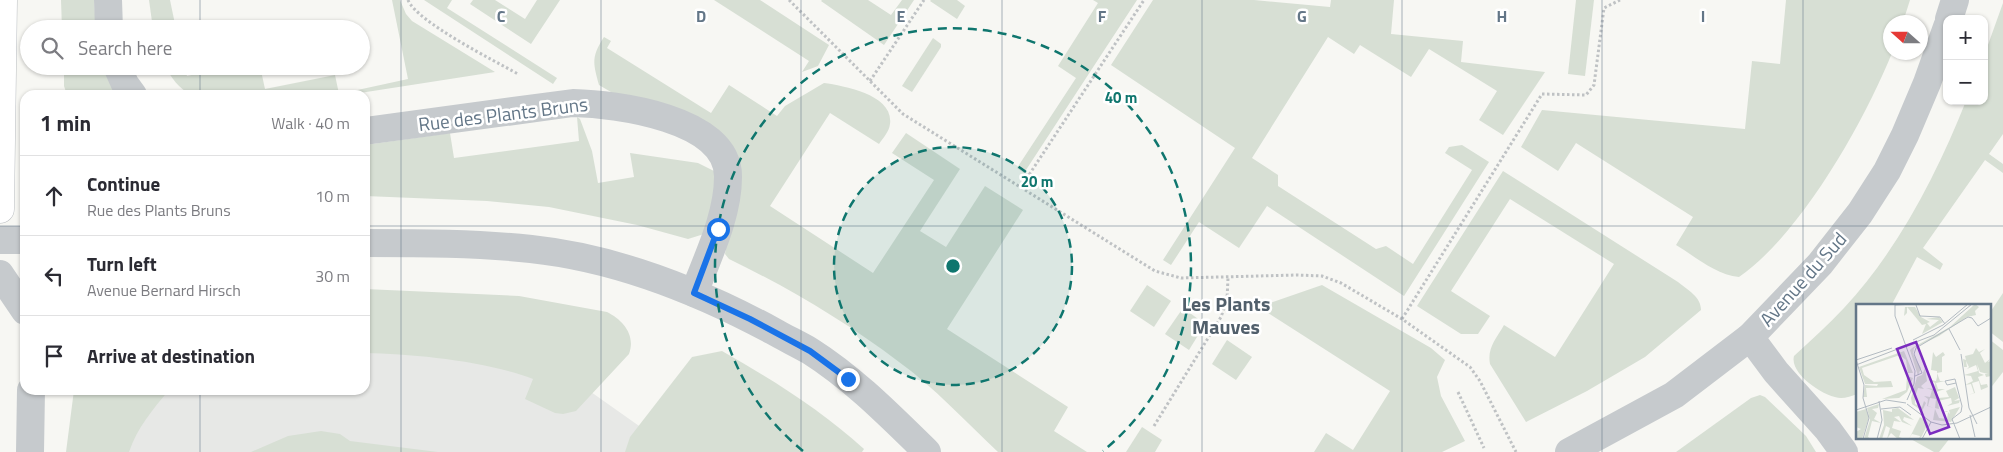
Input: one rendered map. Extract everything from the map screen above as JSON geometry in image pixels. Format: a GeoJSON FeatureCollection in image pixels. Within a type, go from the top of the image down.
{"type":"FeatureCollection","features":[{"type":"Feature","properties":{"kind":"main road"},"geometry":{"type":"LineString","coordinates":[[0,209],[3,0]]}},
{"type":"Feature","properties":{"kind":"street"},"geometry":{"type":"LineString","coordinates":[[108,0],[109,20]]}},
{"type":"Feature","properties":{"kind":"street"},"geometry":{"type":"LineString","coordinates":[[1950,15],[1955,0]]}},
{"type":"Feature","properties":{"kind":"street","name":"Avenue du Sud"},"geometry":{"type":"LineString","coordinates":[[1569,452],[1674,394],[1750,337],[1820,264],[1860,213],[1878,185],[1905,135],[1943,38]]}},
{"type":"Feature","properties":{"kind":"street"},"geometry":{"type":"LineString","coordinates":[[121,75],[129,90]]}},
{"type":"Feature","properties":{"kind":"street","name":"Rue des Plants Bruns"},"geometry":{"type":"LineString","coordinates":[[370,130],[573,102],[601,103],[678,121],[696,131],[716,146],[724,159],[728,174],[726,196],[718,229],[694,293]]}},
{"type":"Feature","properties":{"kind":"street"},"geometry":{"type":"LineString","coordinates":[[0,240],[20,240]]}},
{"type":"Feature","properties":{"kind":"street"},"geometry":{"type":"LineString","coordinates":[[370,243],[450,244],[532,249],[594,260],[694,293],[750,319],[810,351],[856,385],[927,452]]}},
{"type":"Feature","properties":{"kind":"street"},"geometry":{"type":"LineString","coordinates":[[0,274],[20,304]]}},
{"type":"Feature","properties":{"kind":"street"},"geometry":{"type":"LineString","coordinates":[[1750,337],[1776,372],[1828,430],[1844,452]]}},
{"type":"Feature","properties":{"kind":"street"},"geometry":{"type":"LineString","coordinates":[[30,452],[31,395]]}},
{"type":"Feature","properties":{"kind":"path"},"geometry":{"type":"LineString","coordinates":[[789,0],[903,114],[1155,271],[1181,278],[1322,276],[1341,282],[1402,319],[1470,367],[1480,381],[1516,452]]}},
{"type":"Feature","properties":{"kind":"path"},"geometry":{"type":"LineString","coordinates":[[870,81],[924,0]]}},
{"type":"Feature","properties":{"kind":"path"},"geometry":{"type":"LineString","coordinates":[[1021,188],[1144,0]]}},
{"type":"Feature","properties":{"kind":"path"},"geometry":{"type":"LineString","coordinates":[[1402,319],[1542,94],[1586,96],[1594,85],[1604,8],[1620,0]]}},
{"type":"Feature","properties":{"kind":"path"},"geometry":{"type":"LineString","coordinates":[[1154,426],[1221,316],[1227,300],[1228,278]]}},
{"type":"Feature","properties":{"kind":"path"},"geometry":{"type":"LineString","coordinates":[[1458,392],[1484,448]]}},
{"type":"Feature","properties":{"kind":"shaded area"},"geometry":{"type":"Polygon","coordinates":[[[61,0],[94,0],[95,20],[62,20],[61,0]]]}},
{"type":"Feature","properties":{"kind":"shaded area"},"geometry":{"type":"Polygon","coordinates":[[[149,0],[170,0],[174,20],[152,20],[149,0]]]}},
{"type":"Feature","properties":{"kind":"shaded area"},"geometry":{"type":"Polygon","coordinates":[[[392,0],[400,0],[406,14],[412,21],[495,72],[370,91],[357,90],[408,79],[392,0]]]}},
{"type":"Feature","properties":{"kind":"shaded area"},"geometry":{"type":"Polygon","coordinates":[[[424,0],[452,0],[447,8],[557,78],[553,84],[424,0]]]}},
{"type":"Feature","properties":{"kind":"shaded area"},"geometry":{"type":"Polygon","coordinates":[[[473,0],[495,0],[525,19],[537,0],[560,0],[531,44],[470,4],[473,0]]]}},
{"type":"Feature","properties":{"kind":"shaded area"},"geometry":{"type":"Polygon","coordinates":[[[714,0],[760,0],[829,45],[818,66],[802,72],[809,61],[714,0]]]}},
{"type":"Feature","properties":{"kind":"shaded area"},"geometry":{"type":"Polygon","coordinates":[[[822,0],[868,0],[891,15],[902,0],[914,0],[884,45],[822,0]]]}},
{"type":"Feature","properties":{"kind":"shaded area"},"geometry":{"type":"Polygon","coordinates":[[[931,0],[957,0],[965,6],[957,19],[931,0]]]}},
{"type":"Feature","properties":{"kind":"shaded area"},"geometry":{"type":"Polygon","coordinates":[[[1093,0],[1137,0],[1024,173],[1017,168],[1076,78],[1058,66],[1098,3],[1093,0]]]}},
{"type":"Feature","properties":{"kind":"shaded area"},"geometry":{"type":"Polygon","coordinates":[[[1153,0],[1254,0],[1330,7],[1331,0],[1394,0],[1391,34],[1463,41],[1461,62],[1545,72],[1503,135],[1479,120],[1497,91],[1429,49],[1411,77],[1360,45],[1354,54],[1328,37],[1252,158],[1278,175],[1278,186],[1376,249],[1386,246],[1413,264],[1472,170],[1445,153],[1449,147],[1462,145],[1489,162],[1404,296],[1267,206],[1239,248],[1199,222],[1171,265],[1163,260],[1235,148],[1111,65],[1153,0]]]}},
{"type":"Feature","properties":{"kind":"shaded area"},"geometry":{"type":"Polygon","coordinates":[[[1576,0],[1594,0],[1585,76],[1568,74],[1576,0]]]}},
{"type":"Feature","properties":{"kind":"shaded area"},"geometry":{"type":"Polygon","coordinates":[[[1786,0],[1910,0],[1905,15],[1883,15],[1883,60],[1889,60],[1848,143],[1828,175],[1785,234],[1762,258],[1739,277],[1722,273],[1706,265],[1676,245],[1693,217],[1576,143],[1558,171],[1521,147],[1542,110],[1745,129],[1752,61],[1780,64],[1786,0]]]}},
{"type":"Feature","properties":{"kind":"shaded area"},"geometry":{"type":"Polygon","coordinates":[[[2003,3],[2003,134],[1989,154],[2003,164],[2003,173],[1985,160],[1923,248],[1943,264],[1940,270],[1917,257],[1892,304],[1856,304],[1856,394],[1841,398],[1827,394],[1810,384],[1803,377],[1794,363],[1794,356],[1844,308],[1882,261],[1899,236],[1929,183],[1964,105],[1988,105],[1988,45],[2003,3]]]}},
{"type":"Feature","properties":{"kind":"shaded area"},"geometry":{"type":"Polygon","coordinates":[[[604,37],[611,41],[607,48],[711,113],[729,85],[777,116],[785,106],[824,83],[866,94],[884,106],[889,114],[890,124],[879,144],[830,113],[770,206],[873,273],[934,180],[892,153],[906,133],[960,169],[920,231],[946,247],[985,186],[1023,210],[947,329],[1068,407],[1054,431],[1087,452],[998,452],[925,382],[879,347],[817,306],[729,259],[725,254],[739,167],[599,85],[594,60],[604,37]]]}},
{"type":"Feature","properties":{"kind":"shaded area"},"geometry":{"type":"Polygon","coordinates":[[[933,38],[941,44],[941,47],[912,92],[902,86],[933,38]]]}},
{"type":"Feature","properties":{"kind":"shaded area"},"geometry":{"type":"Polygon","coordinates":[[[64,75],[108,75],[116,90],[65,90],[64,75]]]}},
{"type":"Feature","properties":{"kind":"shaded area"},"geometry":{"type":"Polygon","coordinates":[[[170,75],[262,75],[265,89],[335,75],[338,90],[184,90],[170,75]]]}},
{"type":"Feature","properties":{"kind":"shaded area"},"geometry":{"type":"Polygon","coordinates":[[[577,117],[580,119],[592,151],[598,183],[634,177],[630,153],[698,163],[714,171],[715,192],[704,234],[688,239],[637,225],[549,207],[487,201],[370,196],[370,144],[450,133],[454,158],[579,141],[577,117]]]}},
{"type":"Feature","properties":{"kind":"shaded area"},"geometry":{"type":"Polygon","coordinates":[[[1503,171],[1678,282],[1699,301],[1701,310],[1645,357],[1587,391],[1526,422],[1490,364],[1491,348],[1495,339],[1504,325],[1555,357],[1614,264],[1510,199],[1451,291],[1490,316],[1478,334],[1461,334],[1417,306],[1503,171]]]}},
{"type":"Feature","properties":{"kind":"shaded area"},"geometry":{"type":"Polygon","coordinates":[[[1147,285],[1171,301],[1154,327],[1130,311],[1147,285]]]}},
{"type":"Feature","properties":{"kind":"shaded area"},"geometry":{"type":"Polygon","coordinates":[[[1322,285],[1431,348],[1445,360],[1437,377],[1441,396],[1465,441],[1442,452],[1314,452],[1326,433],[1353,450],[1390,391],[1265,311],[1270,303],[1322,285]]]}},
{"type":"Feature","properties":{"kind":"shaded area"},"geometry":{"type":"Polygon","coordinates":[[[370,289],[519,296],[607,312],[623,324],[631,341],[629,354],[576,411],[563,414],[555,413],[525,399],[533,379],[494,367],[406,355],[370,353],[370,289]]]}},
{"type":"Feature","properties":{"kind":"shaded area"},"geometry":{"type":"Polygon","coordinates":[[[2003,293],[2003,342],[1990,332],[1990,312],[2003,293]]]}},
{"type":"Feature","properties":{"kind":"shaded area"},"geometry":{"type":"Polygon","coordinates":[[[1183,308],[1205,324],[1189,350],[1165,334],[1183,308]]]}},
{"type":"Feature","properties":{"kind":"shaded area"},"geometry":{"type":"Polygon","coordinates":[[[370,333],[591,392],[642,428],[810,452],[111,452],[140,395],[370,395],[370,333]]]}},
{"type":"Feature","properties":{"kind":"shaded area"},"geometry":{"type":"Polygon","coordinates":[[[1227,340],[1252,357],[1236,380],[1212,364],[1227,340]]]}},
{"type":"Feature","properties":{"kind":"shaded area"},"geometry":{"type":"Polygon","coordinates":[[[1990,340],[2003,350],[2003,372],[1990,389],[1990,340]]]}},
{"type":"Feature","properties":{"kind":"shaded area"},"geometry":{"type":"Polygon","coordinates":[[[722,351],[814,408],[864,449],[862,452],[625,452],[630,437],[692,357],[722,351]]]}},
{"type":"Feature","properties":{"kind":"shaded area"},"geometry":{"type":"Polygon","coordinates":[[[73,395],[165,395],[141,427],[129,452],[66,452],[73,395]]]}},
{"type":"Feature","properties":{"kind":"shaded area"},"geometry":{"type":"Polygon","coordinates":[[[1760,395],[1765,397],[1806,436],[1816,452],[1676,452],[1751,398],[1760,395]]]}},
{"type":"Feature","properties":{"kind":"shaded area"},"geometry":{"type":"Polygon","coordinates":[[[1142,427],[1162,440],[1155,452],[1126,452],[1142,427]]]}},
{"type":"Feature","properties":{"kind":"shaded area"},"geometry":{"type":"Polygon","coordinates":[[[321,431],[340,434],[350,441],[438,452],[251,452],[288,436],[321,431]]]}},
{"type":"Feature","properties":{"kind":"shaded area"},"geometry":{"type":"Polygon","coordinates":[[[1913,440],[1948,440],[1939,452],[1934,452],[1913,440]]]}},
{"type":"Feature","properties":{"kind":"district","name":"Les Plants Mauves"},"geometry":{"type":"Point","coordinates":[1226,316]}},
{"type":"Feature","properties":{"kind":"route"},"geometry":{"type":"LineString","coordinates":[[718,229],[694,293],[750,319],[810,351],[848,379]]}}]}
